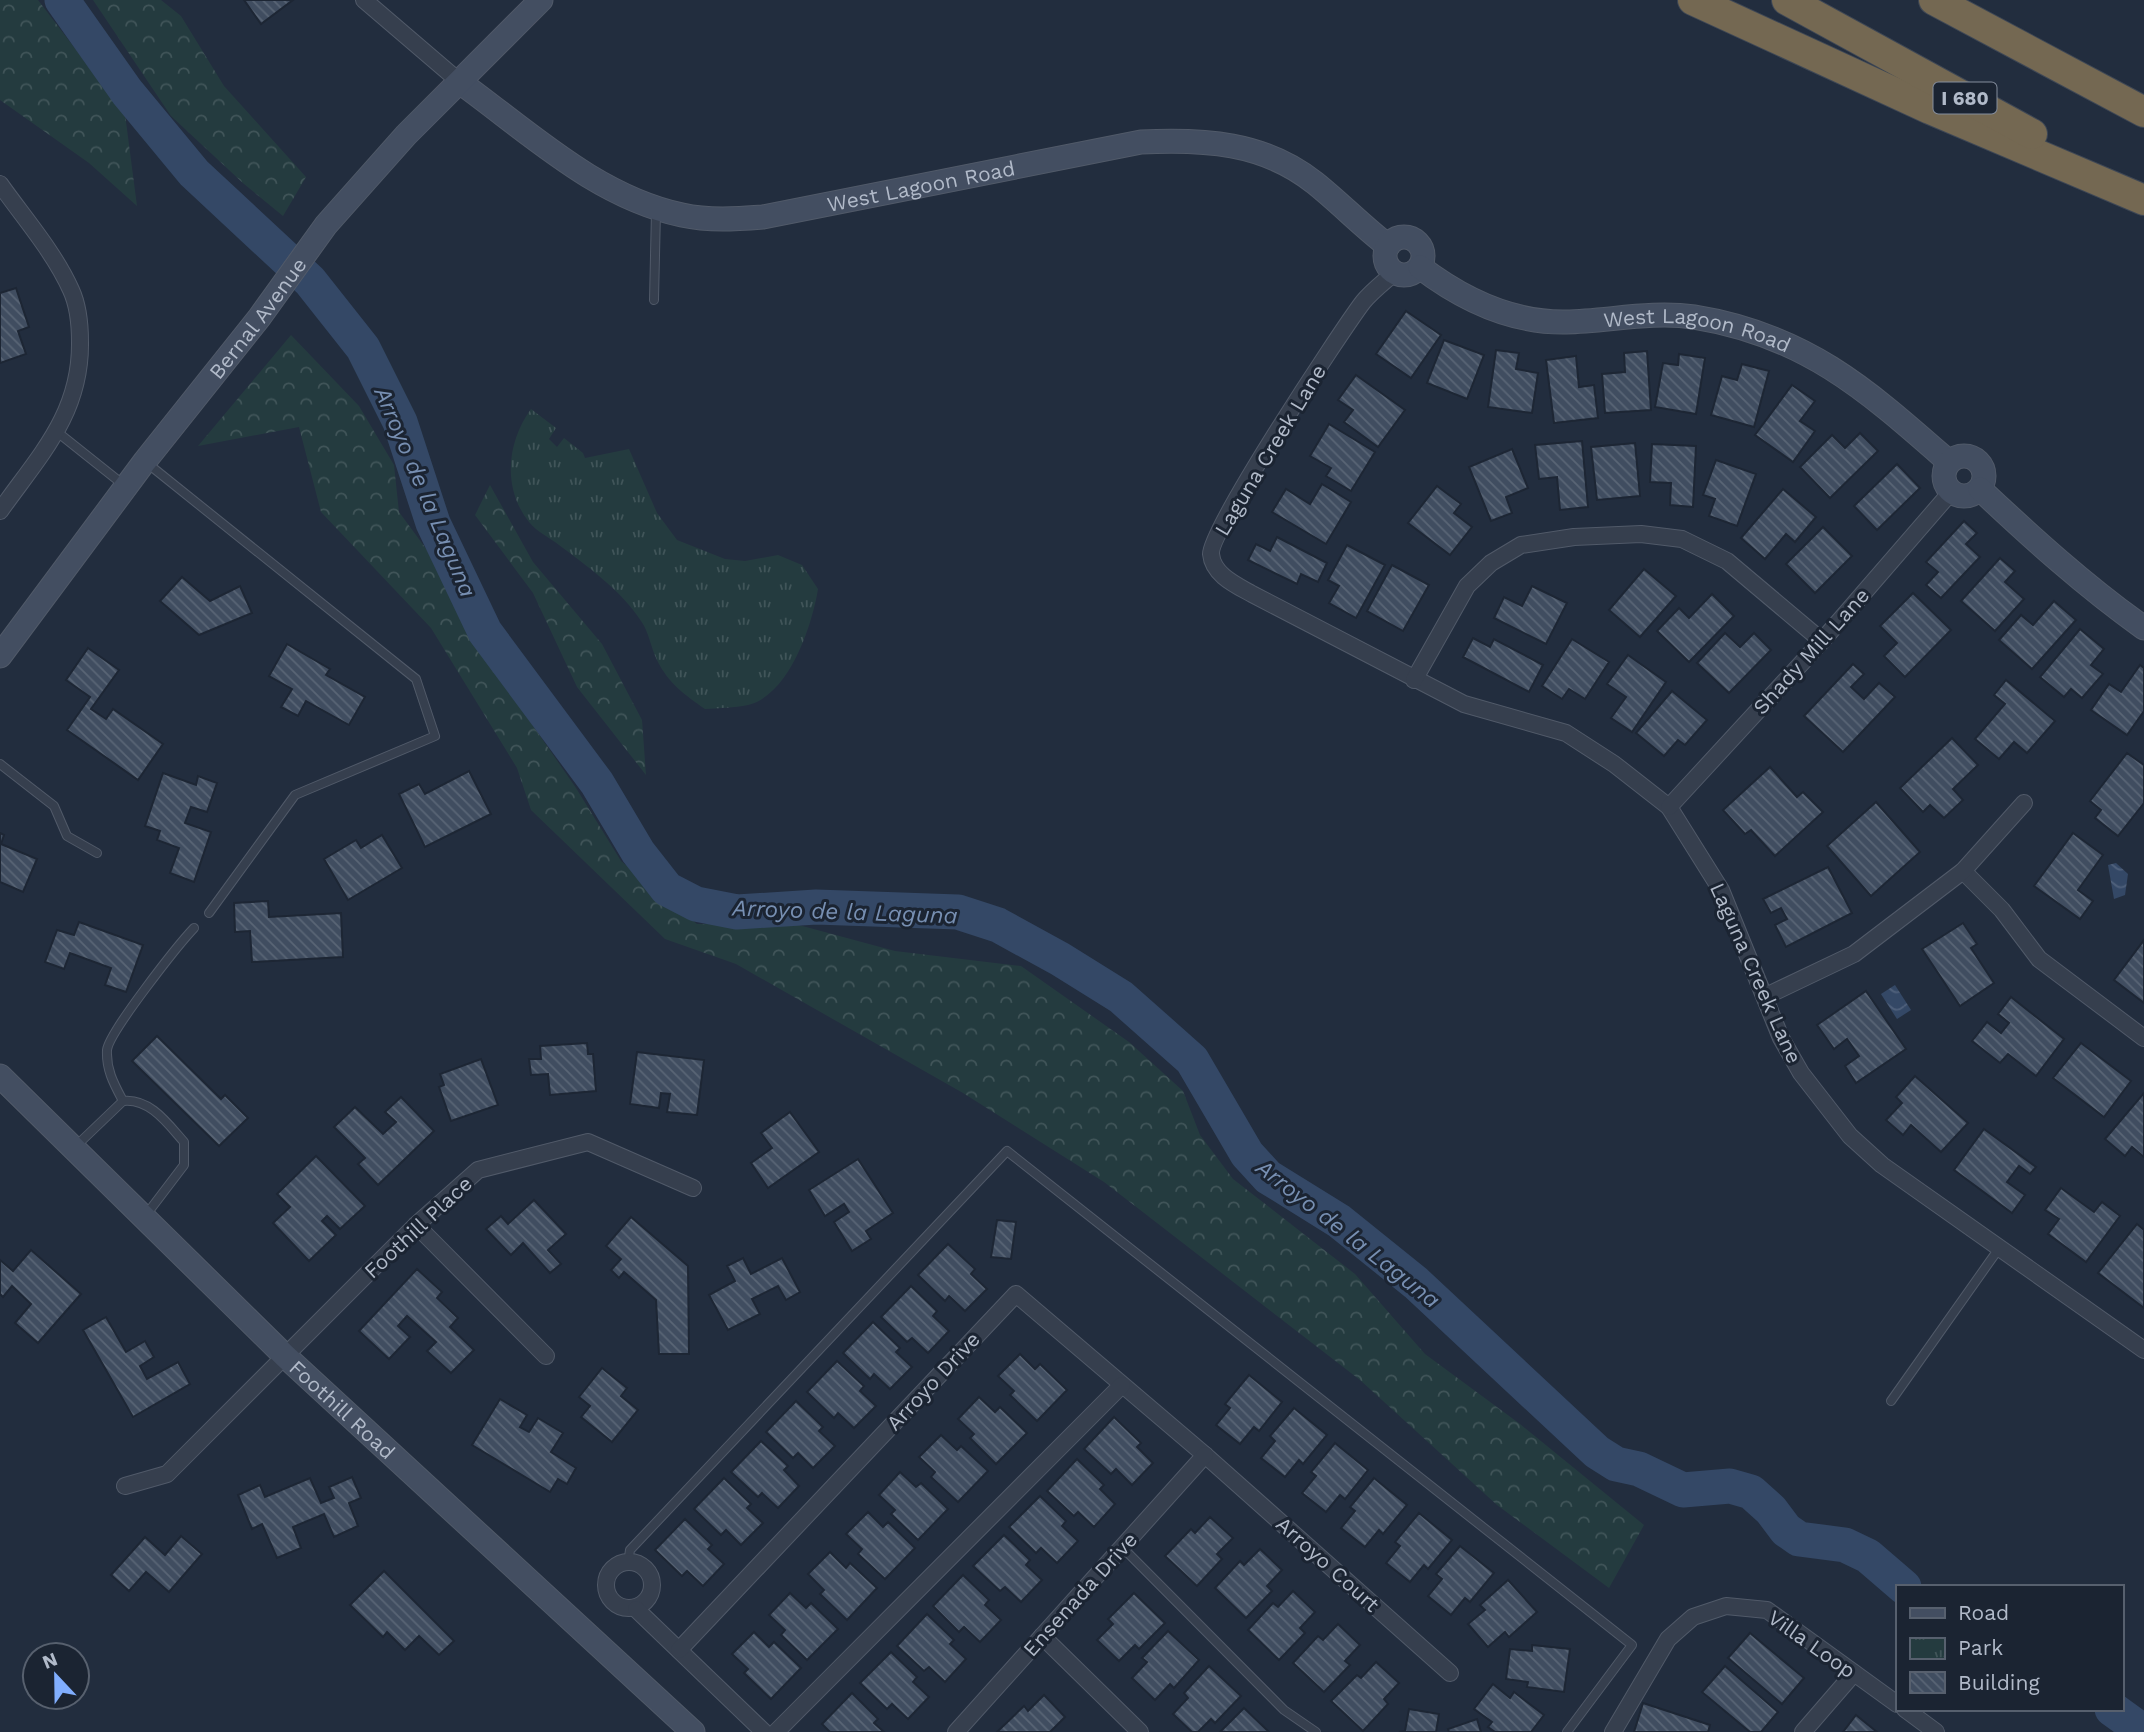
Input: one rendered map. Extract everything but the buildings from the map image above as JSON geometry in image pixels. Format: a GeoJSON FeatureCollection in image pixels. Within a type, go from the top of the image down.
{"type":"FeatureCollection","features":[{"type":"Feature","properties":{"kind":"highway"},"geometry":{"type":"LineString","coordinates":[[1693,0],[1930,109],[2144,198]]}},
{"type":"Feature","properties":{"kind":"highway","name":"I 680"},"geometry":{"type":"LineString","coordinates":[[1787,0],[2144,198]]}},
{"type":"Feature","properties":{"kind":"highway"},"geometry":{"type":"LineString","coordinates":[[1934,0],[2144,112]]}},
{"type":"Feature","properties":{"kind":"highway"},"geometry":{"type":"LineString","coordinates":[[1966,0],[2051,61]]}},
{"type":"Feature","properties":{"kind":"street"},"geometry":{"type":"LineString","coordinates":[[363,0],[461,83]]}},
{"type":"Feature","properties":{"kind":"street","name":"Bernal Avenue"},"geometry":{"type":"LineString","coordinates":[[0,656],[145,461],[259,318],[327,225],[406,135],[461,83],[541,0]]}},
{"type":"Feature","properties":{"kind":"street","name":"West Lagoon Road"},"geometry":{"type":"LineString","coordinates":[[461,83],[609,189],[656,208],[683,215],[719,220],[763,217],[1141,142],[1189,140],[1230,143],[1273,158],[1312,181],[1388,246]]}},
{"type":"Feature","properties":{"kind":"street"},"geometry":{"type":"LineString","coordinates":[[0,184],[61,271],[73,293],[80,330],[80,360],[75,396],[57,430],[0,511]]}},
{"type":"Feature","properties":{"kind":"street"},"geometry":{"type":"LineString","coordinates":[[1401,238],[1417,243],[1423,258],[1420,267],[1409,275],[1394,273],[1385,259],[1388,246],[1401,238]]}},
{"type":"Feature","properties":{"kind":"street","name":"West Lagoon Road"},"geometry":{"type":"LineString","coordinates":[[1420,267],[1479,304],[1519,317],[1564,322],[1651,315],[1691,317],[1735,325],[1776,339],[1849,377],[1949,462]]}},
{"type":"Feature","properties":{"kind":"street","name":"Laguna Creek Lane"},"geometry":{"type":"LineString","coordinates":[[1394,273],[1364,300],[1227,516],[1215,539],[1211,554],[1218,570],[1228,580],[1464,704],[1566,733],[1614,764],[1669,807],[1721,890],[1781,1038],[1801,1073],[1850,1136],[1882,1165],[2144,1350]]}},
{"type":"Feature","properties":{"kind":"street"},"geometry":{"type":"LineString","coordinates":[[1963,456],[1978,461],[1984,475],[1980,489],[1966,496],[1951,492],[1944,481],[1949,462],[1963,456]]}},
{"type":"Feature","properties":{"kind":"street"},"geometry":{"type":"LineString","coordinates":[[1980,489],[2042,548],[2144,628]]}},
{"type":"Feature","properties":{"kind":"street","name":"Shady Mill Lane"},"geometry":{"type":"LineString","coordinates":[[1669,807],[1822,641],[1951,492]]}},
{"type":"Feature","properties":{"kind":"street"},"geometry":{"type":"LineString","coordinates":[[1414,680],[1467,586],[1491,563],[1521,545],[1574,537],[1641,534],[1682,539],[1727,561],[1822,641]]}},
{"type":"Feature","properties":{"kind":"street"},"geometry":{"type":"LineString","coordinates":[[1766,996],[1854,954],[1963,871],[2024,803]]}},
{"type":"Feature","properties":{"kind":"street"},"geometry":{"type":"LineString","coordinates":[[1963,871],[2002,910],[2039,959],[2144,1038]]}},
{"type":"Feature","properties":{"kind":"street","name":"Foothill Road"},"geometry":{"type":"LineString","coordinates":[[0,1076],[285,1356],[693,1732]]}},
{"type":"Feature","properties":{"kind":"street","name":"Foothill Place"},"geometry":{"type":"LineString","coordinates":[[125,1486],[167,1474],[416,1225],[478,1170],[588,1142],[693,1188]]}},
{"type":"Feature","properties":{"kind":"street"},"geometry":{"type":"LineString","coordinates":[[416,1225],[546,1356]]}},
{"type":"Feature","properties":{"kind":"street","name":"Arroyo Drive"},"geometry":{"type":"LineString","coordinates":[[680,1650],[1016,1294],[1205,1455]]}},
{"type":"Feature","properties":{"kind":"street"},"geometry":{"type":"LineString","coordinates":[[776,1732],[1122,1385]]}},
{"type":"Feature","properties":{"kind":"street","name":"Ensenada Drive"},"geometry":{"type":"LineString","coordinates":[[959,1731],[1205,1455]]}},
{"type":"Feature","properties":{"kind":"street","name":"Arroyo Court"},"geometry":{"type":"LineString","coordinates":[[1205,1455],[1450,1673]]}},
{"type":"Feature","properties":{"kind":"street"},"geometry":{"type":"LineString","coordinates":[[636,1609],[651,1595],[653,1582],[639,1563],[620,1563],[609,1572],[607,1595],[620,1608],[636,1609],[764,1732]]}},
{"type":"Feature","properties":{"kind":"street","name":"Villa Loop"},"geometry":{"type":"LineString","coordinates":[[1613,1732],[1668,1639],[1693,1617],[1726,1606],[1767,1610],[1896,1703]]}},
{"type":"Feature","properties":{"kind":"street"},"geometry":{"type":"LineString","coordinates":[[1042,1636],[1140,1732]]}},
{"type":"Feature","properties":{"kind":"street"},"geometry":{"type":"LineString","coordinates":[[1803,1732],[1854,1673]]}},
{"type":"Feature","properties":{"kind":"street"},"geometry":{"type":"LineString","coordinates":[[1908,1711],[1936,1732]]}},
{"type":"Feature","properties":{"kind":"lane"},"geometry":{"type":"LineString","coordinates":[[654,300],[656,208]]}},
{"type":"Feature","properties":{"kind":"lane"},"geometry":{"type":"LineString","coordinates":[[57,430],[126,487]]}},
{"type":"Feature","properties":{"kind":"lane"},"geometry":{"type":"LineString","coordinates":[[145,461],[416,679],[435,736],[295,795],[209,913]]}},
{"type":"Feature","properties":{"kind":"lane"},"geometry":{"type":"LineString","coordinates":[[0,764],[54,806],[67,836],[97,853]]}},
{"type":"Feature","properties":{"kind":"lane"},"geometry":{"type":"LineString","coordinates":[[123,1101],[109,1075],[107,1048],[178,945],[194,928]]}},
{"type":"Feature","properties":{"kind":"lane"},"geometry":{"type":"LineString","coordinates":[[74,1148],[123,1101],[133,1100],[156,1112],[184,1142],[184,1165],[144,1217]]}},
{"type":"Feature","properties":{"kind":"lane"},"geometry":{"type":"LineString","coordinates":[[628,1563],[630,1550],[1007,1151],[1632,1645],[1567,1732]]}},
{"type":"Feature","properties":{"kind":"lane"},"geometry":{"type":"LineString","coordinates":[[1891,1401],[2000,1247]]}},
{"type":"Feature","properties":{"kind":"lane"},"geometry":{"type":"LineString","coordinates":[[1122,1547],[1284,1710],[1317,1732]]}},
{"type":"Feature","properties":{"kind":"green space"},"geometry":{"type":"Polygon","coordinates":[[[0,0],[38,0],[125,114],[137,206],[89,163],[0,100],[0,0]]]}},
{"type":"Feature","properties":{"kind":"green space"},"geometry":{"type":"Polygon","coordinates":[[[93,0],[161,0],[181,16],[224,86],[306,177],[283,216],[244,184],[171,116],[93,0]]]}},
{"type":"Feature","properties":{"kind":"green space"},"geometry":{"type":"Polygon","coordinates":[[[291,335],[359,406],[394,465],[399,512],[427,550],[471,636],[576,788],[621,861],[697,924],[795,924],[895,951],[1021,966],[1129,1042],[1183,1091],[1200,1135],[1233,1179],[1355,1274],[1425,1354],[1520,1424],[1644,1525],[1609,1588],[1497,1505],[1360,1380],[1104,1182],[963,1093],[736,964],[665,939],[531,810],[517,768],[431,628],[321,512],[299,427],[198,446],[291,335]]]}},
{"type":"Feature","properties":{"kind":"green space"},"geometry":{"type":"Polygon","coordinates":[[[531,409],[556,428],[549,439],[557,447],[564,438],[583,453],[585,458],[629,449],[657,513],[677,540],[725,559],[745,561],[778,555],[802,565],[818,589],[815,604],[804,639],[787,674],[763,699],[743,706],[705,709],[691,699],[661,668],[644,625],[624,599],[592,570],[529,522],[515,495],[511,465],[517,436],[531,409]]]}},
{"type":"Feature","properties":{"kind":"green space"},"geometry":{"type":"Polygon","coordinates":[[[490,485],[533,562],[602,644],[642,720],[646,775],[577,687],[533,593],[475,515],[490,485]]]}},
{"type":"Feature","properties":{"kind":"water"},"geometry":{"type":"Polygon","coordinates":[[[2116,863],[2128,874],[2125,895],[2114,899],[2108,865],[2116,863]]]}},
{"type":"Feature","properties":{"kind":"water"},"geometry":{"type":"Polygon","coordinates":[[[1895,985],[1911,1010],[1897,1019],[1881,994],[1895,985]]]}},
{"type":"Feature","properties":{"kind":"waterway","name":"Arroyo de la Laguna"},"geometry":{"type":"LineString","coordinates":[[62,0],[127,92],[194,173],[310,281],[363,348],[400,422],[433,523],[485,632],[597,783],[638,852],[667,889],[696,904],[737,912],[816,907],[958,912],[998,925],[1060,959],[1121,997],[1192,1060],[1247,1154],[1268,1177],[1339,1221],[1416,1283],[1597,1452],[1616,1464],[1639,1469],[1683,1490],[1730,1486],[1751,1492],[1771,1510],[1786,1530],[1799,1539],[1845,1545],[1868,1556],[1902,1585]]}},
{"type":"Feature","properties":{"kind":"waterway","name":"Arroyo de la Laguna"},"geometry":{"type":"LineString","coordinates":[[2115,1711],[2144,1732]]}}]}
